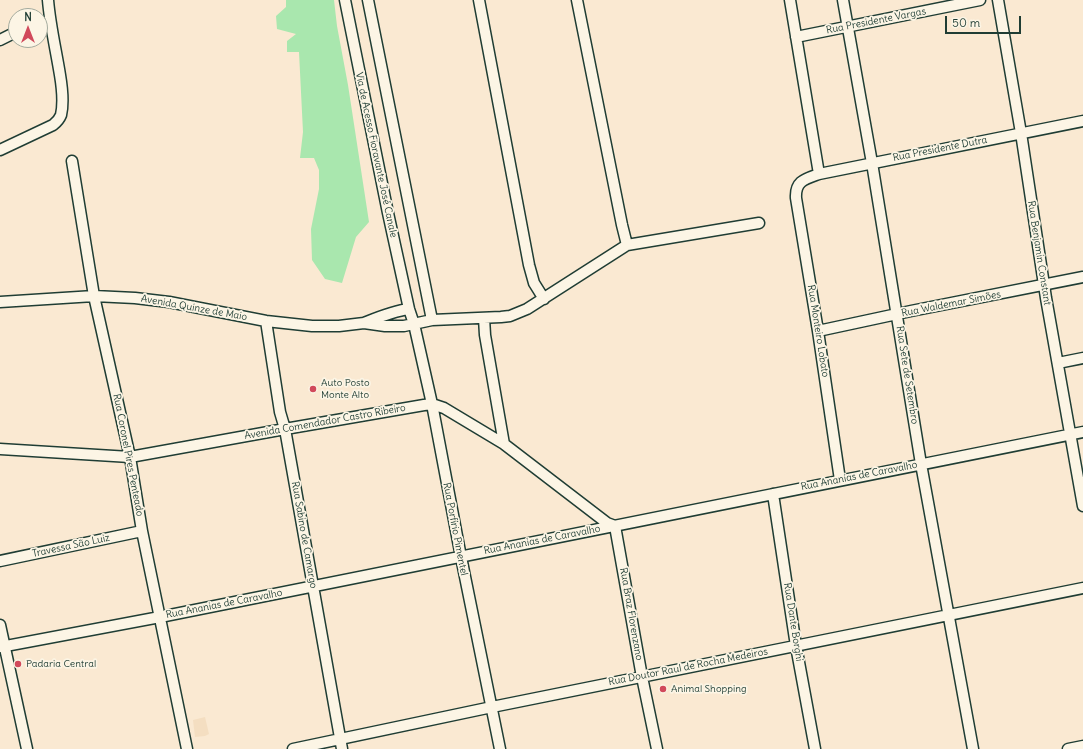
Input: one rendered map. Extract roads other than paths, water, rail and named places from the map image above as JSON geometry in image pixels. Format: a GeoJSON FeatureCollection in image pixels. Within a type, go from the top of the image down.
{"type":"FeatureCollection","features":[{"type":"Feature","properties":{"kind":"street"},"geometry":{"type":"LineString","coordinates":[[0,150],[53,125],[59,120],[62,106],[61,84],[48,0]]}},
{"type":"Feature","properties":{"kind":"street","name":"Via de Acesso Fioravante José Canale"},"geometry":{"type":"LineString","coordinates":[[345,0],[409,309]]}},
{"type":"Feature","properties":{"kind":"street"},"geometry":{"type":"LineString","coordinates":[[368,0],[432,320]]}},
{"type":"Feature","properties":{"kind":"street"},"geometry":{"type":"LineString","coordinates":[[479,0],[529,265],[534,283],[544,298]]}},
{"type":"Feature","properties":{"kind":"street"},"geometry":{"type":"LineString","coordinates":[[577,0],[620,218],[627,246]]}},
{"type":"Feature","properties":{"kind":"street"},"geometry":{"type":"LineString","coordinates":[[790,0],[819,174]]}},
{"type":"Feature","properties":{"kind":"street","name":"Rua Sete de Setembro"},"geometry":{"type":"LineString","coordinates":[[843,0],[872,163],[921,464],[972,749]]}},
{"type":"Feature","properties":{"kind":"street","name":"Rua Presidente Vargas"},"geometry":{"type":"LineString","coordinates":[[796,37],[980,0]]}},
{"type":"Feature","properties":{"kind":"street","name":"Rua Benjamin Constant"},"geometry":{"type":"LineString","coordinates":[[998,0],[1021,133],[1044,286],[1083,506]]}},
{"type":"Feature","properties":{"kind":"street","name":"Rua Presidente Dutra"},"geometry":{"type":"LineString","coordinates":[[799,183],[807,178],[819,174],[1083,121]]}},
{"type":"Feature","properties":{"kind":"street","name":"Rua Coronel Pires Penteado"},"geometry":{"type":"LineString","coordinates":[[72,161],[94,296],[130,458],[142,531],[187,749]]}},
{"type":"Feature","properties":{"kind":"street","name":"Rua Monteiro Lobato"},"geometry":{"type":"LineString","coordinates":[[799,183],[796,198],[818,331],[840,480]]}},
{"type":"Feature","properties":{"kind":"street"},"geometry":{"type":"LineString","coordinates":[[364,323],[384,326],[404,326],[432,320],[501,317],[519,313],[627,246],[759,223]]}},
{"type":"Feature","properties":{"kind":"street","name":"Rua Waldemar Simões"},"geometry":{"type":"LineString","coordinates":[[818,331],[1083,278]]}},
{"type":"Feature","properties":{"kind":"street","name":"Avenida Quinze de Maio"},"geometry":{"type":"LineString","coordinates":[[0,302],[94,296],[135,298],[169,302],[266,322],[312,326],[339,326],[364,323]]}},
{"type":"Feature","properties":{"kind":"street"},"geometry":{"type":"LineString","coordinates":[[364,323],[398,310],[409,309]]}},
{"type":"Feature","properties":{"kind":"street","name":"Rua Porfírio Pimentel"},"geometry":{"type":"LineString","coordinates":[[409,309],[414,324],[432,404],[443,468],[500,749]]}},
{"type":"Feature","properties":{"kind":"street"},"geometry":{"type":"LineString","coordinates":[[484,318],[485,335],[504,444]]}},
{"type":"Feature","properties":{"kind":"street","name":"Rua Sabino de Camargo"},"geometry":{"type":"LineString","coordinates":[[266,322],[280,412],[285,429],[314,586],[341,744]]}},
{"type":"Feature","properties":{"kind":"street"},"geometry":{"type":"LineString","coordinates":[[1058,363],[1083,358]]}},
{"type":"Feature","properties":{"kind":"street"},"geometry":{"type":"LineString","coordinates":[[432,404],[444,408],[504,444],[607,523],[615,526]]}},
{"type":"Feature","properties":{"kind":"street","name":"Avenida Comendador Castro Ribeiro"},"geometry":{"type":"LineString","coordinates":[[0,449],[130,458],[285,429],[432,404]]}},
{"type":"Feature","properties":{"kind":"street","name":"Rua Ananias de Caravalho"},"geometry":{"type":"LineString","coordinates":[[2,646],[160,617],[1083,432]]}},
{"type":"Feature","properties":{"kind":"street","name":"Rua Dante Borghi"},"geometry":{"type":"LineString","coordinates":[[773,494],[796,646],[815,749]]}},
{"type":"Feature","properties":{"kind":"street","name":"Rua Braz Florenzano"},"geometry":{"type":"LineString","coordinates":[[615,526],[642,676],[657,749]]}},
{"type":"Feature","properties":{"kind":"street","name":"Travessa São Luiz"},"geometry":{"type":"LineString","coordinates":[[0,561],[142,531]]}},
{"type":"Feature","properties":{"kind":"street","name":"Rua Doutor Raul de Rocha Medeiros"},"geometry":{"type":"LineString","coordinates":[[293,749],[341,744],[492,707],[1083,588]]}},
{"type":"Feature","properties":{"kind":"street"},"geometry":{"type":"LineString","coordinates":[[0,625],[2,646],[27,749]]}},
{"type":"Feature","properties":{"kind":"street"},"geometry":{"type":"LineString","coordinates":[[1068,749],[1083,746]]}},
{"type":"Feature","properties":{"kind":"place","name":"Auto Posto Monte Alto"},"geometry":{"type":"Point","coordinates":[313,389]}},
{"type":"Feature","properties":{"kind":"place","name":"Padaria Central"},"geometry":{"type":"Point","coordinates":[18,664]}},
{"type":"Feature","properties":{"kind":"place","name":"Animal Shopping"},"geometry":{"type":"Point","coordinates":[663,689]}}]}
